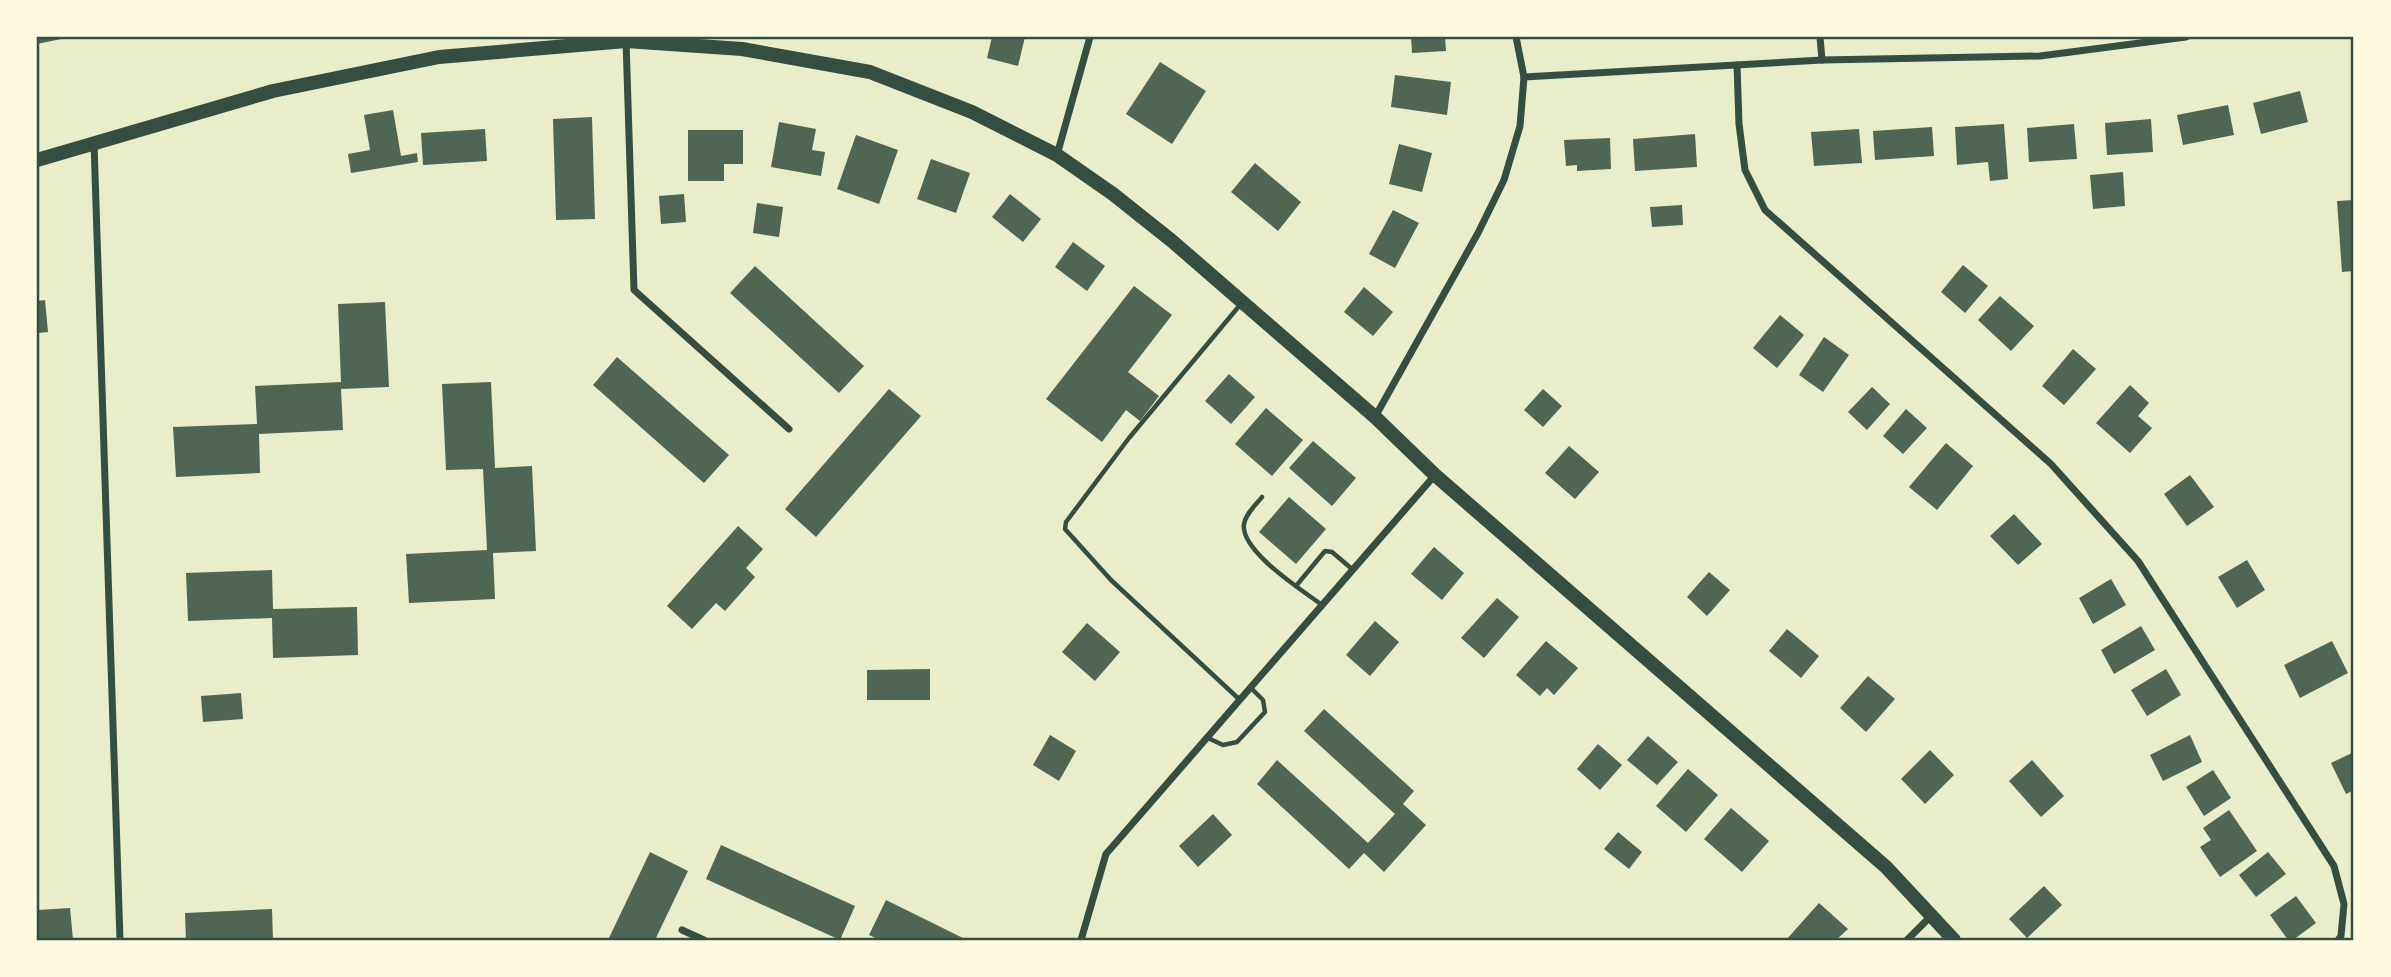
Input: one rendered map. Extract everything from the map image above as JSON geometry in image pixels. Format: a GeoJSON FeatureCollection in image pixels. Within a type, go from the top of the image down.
{"type":"FeatureCollection","features":[{"type":"Feature","properties":{"kind":"main road"},"geometry":{"type":"LineString","coordinates":[[37,160],[273,91],[439,57],[626,39],[742,49],[870,72],[972,112],[1057,155],[1133,210],[1376,417],[1435,475],[1886,867],[1954,940]]}},
{"type":"Feature","properties":{"kind":"street"},"geometry":{"type":"LineString","coordinates":[[1057,155],[1090,37]]}},
{"type":"Feature","properties":{"kind":"street"},"geometry":{"type":"LineString","coordinates":[[1376,417],[1478,233],[1504,180],[1520,126],[1524,77],[1516,37]]}},
{"type":"Feature","properties":{"kind":"street"},"geometry":{"type":"LineString","coordinates":[[1821,37],[1822,60]]}},
{"type":"Feature","properties":{"kind":"street"},"geometry":{"type":"LineString","coordinates":[[1524,77],[1822,60],[2040,56],[2186,37]]}},
{"type":"Feature","properties":{"kind":"street"},"geometry":{"type":"LineString","coordinates":[[626,39],[634,290],[789,429]]}},
{"type":"Feature","properties":{"kind":"street"},"geometry":{"type":"LineString","coordinates":[[1737,65],[1739,124],[1745,170],[1765,210],[2051,464],[2138,561],[2334,866],[2344,904],[2341,936],[2338,940]]}},
{"type":"Feature","properties":{"kind":"street"},"geometry":{"type":"LineString","coordinates":[[94,142],[120,940]]}},
{"type":"Feature","properties":{"kind":"street"},"geometry":{"type":"LineString","coordinates":[[1080,940],[1106,855],[1435,475]]}},
{"type":"Feature","properties":{"kind":"street"},"geometry":{"type":"LineString","coordinates":[[1907,940],[1933,915]]}},
{"type":"Feature","properties":{"kind":"street"},"geometry":{"type":"LineString","coordinates":[[682,930],[704,940]]}},
{"type":"Feature","properties":{"kind":"lane"},"geometry":{"type":"LineString","coordinates":[[1241,700],[1111,580],[1065,529],[1066,522],[1129,439],[1242,302]]}},
{"type":"Feature","properties":{"kind":"lane"},"geometry":{"type":"LineString","coordinates":[[1262,496],[1247,516],[1244,527],[1246,538],[1259,555],[1322,605]]}},
{"type":"Feature","properties":{"kind":"lane"},"geometry":{"type":"LineString","coordinates":[[1296,586],[1325,551],[1332,552],[1352,569]]}},
{"type":"Feature","properties":{"kind":"lane"},"geometry":{"type":"LineString","coordinates":[[1208,738],[1223,745],[1237,742],[1265,712],[1263,700],[1251,688]]}},
{"type":"Feature","properties":{"kind":"building"},"geometry":{"type":"Polygon","coordinates":[[[37,37],[66,37],[66,38],[37,44],[37,37]]]}},
{"type":"Feature","properties":{"kind":"building"},"geometry":{"type":"Polygon","coordinates":[[[992,37],[1025,37],[1018,66],[987,58],[992,37]]]}},
{"type":"Feature","properties":{"kind":"building"},"geometry":{"type":"Polygon","coordinates":[[[1411,37],[1445,37],[1446,51],[1412,53],[1411,37]]]}},
{"type":"Feature","properties":{"kind":"building"},"geometry":{"type":"Polygon","coordinates":[[[1160,62],[1206,91],[1172,144],[1126,114],[1160,62]]]}},
{"type":"Feature","properties":{"kind":"building"},"geometry":{"type":"Polygon","coordinates":[[[1395,75],[1451,82],[1447,115],[1391,107],[1395,75]]]}},
{"type":"Feature","properties":{"kind":"building"},"geometry":{"type":"Polygon","coordinates":[[[2300,91],[2308,122],[2261,134],[2253,103],[2300,91]]]}},
{"type":"Feature","properties":{"kind":"building"},"geometry":{"type":"Polygon","coordinates":[[[2228,105],[2234,135],[2183,145],[2177,115],[2228,105]]]}},
{"type":"Feature","properties":{"kind":"building"},"geometry":{"type":"Polygon","coordinates":[[[393,110],[401,156],[417,153],[418,162],[351,173],[348,154],[370,150],[364,115],[393,110]]]}},
{"type":"Feature","properties":{"kind":"building"},"geometry":{"type":"Polygon","coordinates":[[[592,117],[595,219],[556,220],[553,119],[592,117]]]}},
{"type":"Feature","properties":{"kind":"building"},"geometry":{"type":"Polygon","coordinates":[[[2151,119],[2153,152],[2107,155],[2105,123],[2151,119]]]}},
{"type":"Feature","properties":{"kind":"building"},"geometry":{"type":"Polygon","coordinates":[[[779,122],[816,129],[812,150],[825,152],[821,176],[771,167],[779,122]]]}},
{"type":"Feature","properties":{"kind":"building"},"geometry":{"type":"Polygon","coordinates":[[[2004,124],[2008,179],[1990,181],[1988,162],[1957,165],[1955,127],[2004,124]]]}},
{"type":"Feature","properties":{"kind":"building"},"geometry":{"type":"Polygon","coordinates":[[[2074,124],[2077,159],[2029,162],[2027,128],[2074,124]]]}},
{"type":"Feature","properties":{"kind":"building"},"geometry":{"type":"Polygon","coordinates":[[[1932,127],[1934,156],[1875,160],[1873,131],[1932,127]]]}},
{"type":"Feature","properties":{"kind":"building"},"geometry":{"type":"Polygon","coordinates":[[[485,129],[487,161],[423,165],[421,133],[485,129]]]}},
{"type":"Feature","properties":{"kind":"building"},"geometry":{"type":"Polygon","coordinates":[[[1859,129],[1862,163],[1814,166],[1811,132],[1859,129]]]}},
{"type":"Feature","properties":{"kind":"building"},"geometry":{"type":"Polygon","coordinates":[[[688,130],[743,130],[743,164],[724,164],[724,181],[688,181],[688,130]]]}},
{"type":"Feature","properties":{"kind":"building"},"geometry":{"type":"Polygon","coordinates":[[[1695,134],[1697,167],[1635,171],[1633,139],[1695,134]]]}},
{"type":"Feature","properties":{"kind":"building"},"geometry":{"type":"Polygon","coordinates":[[[856,135],[898,150],[879,204],[837,189],[856,135]]]}},
{"type":"Feature","properties":{"kind":"building"},"geometry":{"type":"Polygon","coordinates":[[[1610,138],[1611,169],[1577,171],[1577,165],[1566,166],[1564,140],[1610,138]]]}},
{"type":"Feature","properties":{"kind":"building"},"geometry":{"type":"Polygon","coordinates":[[[1399,144],[1432,153],[1422,192],[1389,184],[1399,144]]]}},
{"type":"Feature","properties":{"kind":"building"},"geometry":{"type":"Polygon","coordinates":[[[931,159],[970,173],[956,213],[917,199],[931,159]]]}},
{"type":"Feature","properties":{"kind":"building"},"geometry":{"type":"Polygon","coordinates":[[[1255,163],[1301,202],[1278,231],[1231,192],[1255,163]]]}},
{"type":"Feature","properties":{"kind":"building"},"geometry":{"type":"Polygon","coordinates":[[[2123,172],[2125,206],[2093,209],[2090,175],[2123,172]]]}},
{"type":"Feature","properties":{"kind":"building"},"geometry":{"type":"Polygon","coordinates":[[[684,194],[686,222],[661,224],[659,196],[684,194]]]}},
{"type":"Feature","properties":{"kind":"building"},"geometry":{"type":"Polygon","coordinates":[[[1010,194],[1041,219],[1023,242],[992,217],[1010,194]]]}},
{"type":"Feature","properties":{"kind":"building"},"geometry":{"type":"Polygon","coordinates":[[[2354,200],[2354,271],[2342,272],[2337,201],[2354,200]]]}},
{"type":"Feature","properties":{"kind":"building"},"geometry":{"type":"Polygon","coordinates":[[[757,203],[783,207],[779,237],[753,233],[757,203]]]}},
{"type":"Feature","properties":{"kind":"building"},"geometry":{"type":"Polygon","coordinates":[[[1682,205],[1683,225],[1652,227],[1650,207],[1682,205]]]}},
{"type":"Feature","properties":{"kind":"building"},"geometry":{"type":"Polygon","coordinates":[[[1393,210],[1419,223],[1395,268],[1369,254],[1393,210]]]}},
{"type":"Feature","properties":{"kind":"building"},"geometry":{"type":"Polygon","coordinates":[[[1073,242],[1105,266],[1087,291],[1055,267],[1073,242]]]}},
{"type":"Feature","properties":{"kind":"building"},"geometry":{"type":"Polygon","coordinates":[[[1963,265],[1988,286],[1965,313],[1941,292],[1963,265]]]}},
{"type":"Feature","properties":{"kind":"building"},"geometry":{"type":"Polygon","coordinates":[[[755,266],[864,366],[839,393],[730,293],[755,266]]]}},
{"type":"Feature","properties":{"kind":"building"},"geometry":{"type":"Polygon","coordinates":[[[1134,286],[1172,315],[1128,372],[1159,396],[1140,421],[1126,410],[1102,442],[1046,399],[1134,286]]]}},
{"type":"Feature","properties":{"kind":"building"},"geometry":{"type":"Polygon","coordinates":[[[1364,287],[1393,312],[1373,336],[1344,312],[1364,287]]]}},
{"type":"Feature","properties":{"kind":"building"},"geometry":{"type":"Polygon","coordinates":[[[2000,296],[2034,326],[2011,351],[1978,320],[2000,296]]]}},
{"type":"Feature","properties":{"kind":"building"},"geometry":{"type":"Polygon","coordinates":[[[45,300],[48,332],[37,333],[37,301],[45,300]]]}},
{"type":"Feature","properties":{"kind":"building"},"geometry":{"type":"Polygon","coordinates":[[[385,302],[389,387],[341,389],[343,430],[259,434],[260,473],[176,477],[173,427],[257,424],[255,386],[341,382],[338,304],[385,302]]]}},
{"type":"Feature","properties":{"kind":"building"},"geometry":{"type":"Polygon","coordinates":[[[1780,315],[1804,335],[1777,368],[1753,348],[1780,315]]]}},
{"type":"Feature","properties":{"kind":"building"},"geometry":{"type":"Polygon","coordinates":[[[1824,337],[1849,355],[1823,392],[1799,375],[1824,337]]]}},
{"type":"Feature","properties":{"kind":"building"},"geometry":{"type":"Polygon","coordinates":[[[2073,349],[2096,369],[2064,405],[2042,386],[2073,349]]]}},
{"type":"Feature","properties":{"kind":"building"},"geometry":{"type":"Polygon","coordinates":[[[617,357],[729,455],[704,483],[593,385],[617,357]]]}},
{"type":"Feature","properties":{"kind":"building"},"geometry":{"type":"Polygon","coordinates":[[[1229,374],[1255,397],[1231,424],[1205,401],[1229,374]]]}},
{"type":"Feature","properties":{"kind":"building"},"geometry":{"type":"Polygon","coordinates":[[[491,382],[495,468],[532,466],[536,551],[493,553],[495,599],[409,603],[406,554],[487,550],[483,469],[446,470],[442,384],[491,382]]]}},
{"type":"Feature","properties":{"kind":"building"},"geometry":{"type":"Polygon","coordinates":[[[2130,385],[2149,403],[2138,416],[2152,428],[2130,453],[2096,423],[2130,385]]]}},
{"type":"Feature","properties":{"kind":"building"},"geometry":{"type":"Polygon","coordinates":[[[1872,387],[1890,404],[1867,430],[1848,412],[1872,387]]]}},
{"type":"Feature","properties":{"kind":"building"},"geometry":{"type":"Polygon","coordinates":[[[889,389],[921,416],[816,537],[785,509],[889,389]]]}},
{"type":"Feature","properties":{"kind":"building"},"geometry":{"type":"Polygon","coordinates":[[[1543,389],[1562,406],[1543,427],[1524,410],[1543,389]]]}},
{"type":"Feature","properties":{"kind":"building"},"geometry":{"type":"Polygon","coordinates":[[[1266,408],[1303,440],[1272,476],[1235,444],[1266,408]]]}},
{"type":"Feature","properties":{"kind":"building"},"geometry":{"type":"Polygon","coordinates":[[[1906,409],[1927,428],[1903,454],[1883,436],[1906,409]]]}},
{"type":"Feature","properties":{"kind":"building"},"geometry":{"type":"Polygon","coordinates":[[[1313,441],[1356,478],[1332,506],[1289,468],[1313,441]]]}},
{"type":"Feature","properties":{"kind":"building"},"geometry":{"type":"Polygon","coordinates":[[[1946,443],[1973,466],[1937,510],[1909,487],[1946,443]]]}},
{"type":"Feature","properties":{"kind":"building"},"geometry":{"type":"Polygon","coordinates":[[[1569,446],[1599,472],[1575,499],[1545,473],[1569,446]]]}},
{"type":"Feature","properties":{"kind":"building"},"geometry":{"type":"Polygon","coordinates":[[[2190,475],[2214,507],[2187,526],[2164,494],[2190,475]]]}},
{"type":"Feature","properties":{"kind":"building"},"geometry":{"type":"Polygon","coordinates":[[[1289,497],[1326,529],[1296,564],[1259,532],[1289,497]]]}},
{"type":"Feature","properties":{"kind":"building"},"geometry":{"type":"Polygon","coordinates":[[[2014,514],[2042,544],[2018,565],[1990,536],[2014,514]]]}},
{"type":"Feature","properties":{"kind":"building"},"geometry":{"type":"Polygon","coordinates":[[[738,526],[763,549],[746,568],[755,577],[725,611],[716,603],[692,629],[667,606],[738,526]]]}},
{"type":"Feature","properties":{"kind":"building"},"geometry":{"type":"Polygon","coordinates":[[[1434,547],[1464,573],[1442,600],[1411,574],[1434,547]]]}},
{"type":"Feature","properties":{"kind":"building"},"geometry":{"type":"Polygon","coordinates":[[[2247,560],[2265,590],[2237,608],[2218,577],[2247,560]]]}},
{"type":"Feature","properties":{"kind":"building"},"geometry":{"type":"Polygon","coordinates":[[[272,570],[273,609],[357,607],[358,655],[273,658],[272,618],[188,621],[186,573],[272,570]]]}},
{"type":"Feature","properties":{"kind":"building"},"geometry":{"type":"Polygon","coordinates":[[[1709,572],[1730,590],[1707,616],[1687,597],[1709,572]]]}},
{"type":"Feature","properties":{"kind":"building"},"geometry":{"type":"Polygon","coordinates":[[[2111,579],[2126,605],[2093,624],[2079,598],[2111,579]]]}},
{"type":"Feature","properties":{"kind":"building"},"geometry":{"type":"Polygon","coordinates":[[[1497,598],[1519,617],[1484,658],[1461,638],[1497,598]]]}},
{"type":"Feature","properties":{"kind":"building"},"geometry":{"type":"Polygon","coordinates":[[[1375,621],[1399,642],[1370,676],[1346,655],[1375,621]]]}},
{"type":"Feature","properties":{"kind":"building"},"geometry":{"type":"Polygon","coordinates":[[[1087,623],[1120,652],[1095,681],[1062,652],[1087,623]]]}},
{"type":"Feature","properties":{"kind":"building"},"geometry":{"type":"Polygon","coordinates":[[[2141,626],[2155,650],[2114,674],[2101,650],[2141,626]]]}},
{"type":"Feature","properties":{"kind":"building"},"geometry":{"type":"Polygon","coordinates":[[[1787,629],[1819,656],[1801,678],[1769,651],[1787,629]]]}},
{"type":"Feature","properties":{"kind":"building"},"geometry":{"type":"Polygon","coordinates":[[[1546,641],[1578,668],[1554,695],[1547,688],[1540,696],[1516,675],[1546,641]]]}},
{"type":"Feature","properties":{"kind":"building"},"geometry":{"type":"Polygon","coordinates":[[[2332,641],[2348,673],[2300,698],[2284,665],[2332,641]]]}},
{"type":"Feature","properties":{"kind":"building"},"geometry":{"type":"Polygon","coordinates":[[[930,669],[930,700],[867,700],[867,670],[930,669]]]}},
{"type":"Feature","properties":{"kind":"building"},"geometry":{"type":"Polygon","coordinates":[[[2166,669],[2181,695],[2147,716],[2131,690],[2166,669]]]}},
{"type":"Feature","properties":{"kind":"building"},"geometry":{"type":"Polygon","coordinates":[[[1868,676],[1895,699],[1866,732],[1840,708],[1868,676]]]}},
{"type":"Feature","properties":{"kind":"building"},"geometry":{"type":"Polygon","coordinates":[[[241,693],[243,719],[203,722],[201,696],[241,693]]]}},
{"type":"Feature","properties":{"kind":"building"},"geometry":{"type":"Polygon","coordinates":[[[1324,709],[1414,791],[1403,804],[1426,825],[1384,872],[1364,853],[1349,869],[1257,784],[1277,760],[1368,843],[1395,814],[1304,731],[1324,709]]]}},
{"type":"Feature","properties":{"kind":"building"},"geometry":{"type":"Polygon","coordinates":[[[1050,735],[1076,751],[1059,781],[1033,765],[1050,735]]]}},
{"type":"Feature","properties":{"kind":"building"},"geometry":{"type":"Polygon","coordinates":[[[2190,735],[2202,762],[2163,781],[2150,755],[2190,735]]]}},
{"type":"Feature","properties":{"kind":"building"},"geometry":{"type":"Polygon","coordinates":[[[1648,736],[1678,762],[1657,785],[1627,760],[1648,736]]]}},
{"type":"Feature","properties":{"kind":"building"},"geometry":{"type":"Polygon","coordinates":[[[1598,744],[1622,765],[1600,790],[1577,769],[1598,744]]]}},
{"type":"Feature","properties":{"kind":"building"},"geometry":{"type":"Polygon","coordinates":[[[1930,750],[1954,775],[1925,804],[1901,779],[1930,750]]]}},
{"type":"Feature","properties":{"kind":"building"},"geometry":{"type":"Polygon","coordinates":[[[2354,752],[2354,790],[2346,794],[2331,763],[2354,752]]]}},
{"type":"Feature","properties":{"kind":"building"},"geometry":{"type":"Polygon","coordinates":[[[2032,760],[2064,796],[2041,817],[2009,781],[2032,760]]]}},
{"type":"Feature","properties":{"kind":"building"},"geometry":{"type":"Polygon","coordinates":[[[1688,769],[1718,795],[1686,832],[1656,806],[1688,769]]]}},
{"type":"Feature","properties":{"kind":"building"},"geometry":{"type":"Polygon","coordinates":[[[2213,770],[2231,798],[2204,816],[2186,787],[2213,770]]]}},
{"type":"Feature","properties":{"kind":"building"},"geometry":{"type":"Polygon","coordinates":[[[1731,808],[1769,841],[1742,872],[1704,839],[1731,808]]]}},
{"type":"Feature","properties":{"kind":"building"},"geometry":{"type":"Polygon","coordinates":[[[2229,810],[2257,851],[2220,877],[2200,847],[2211,840],[2203,828],[2229,810]]]}},
{"type":"Feature","properties":{"kind":"building"},"geometry":{"type":"Polygon","coordinates":[[[1213,814],[1232,835],[1198,867],[1179,846],[1213,814]]]}},
{"type":"Feature","properties":{"kind":"building"},"geometry":{"type":"Polygon","coordinates":[[[1618,832],[1642,852],[1629,869],[1604,849],[1618,832]]]}},
{"type":"Feature","properties":{"kind":"building"},"geometry":{"type":"Polygon","coordinates":[[[721,845],[855,906],[840,940],[706,879],[721,845]]]}},
{"type":"Feature","properties":{"kind":"building"},"geometry":{"type":"Polygon","coordinates":[[[650,852],[688,871],[655,940],[608,940],[650,852]]]}},
{"type":"Feature","properties":{"kind":"building"},"geometry":{"type":"Polygon","coordinates":[[[2268,852],[2286,874],[2256,897],[2239,875],[2268,852]]]}},
{"type":"Feature","properties":{"kind":"building"},"geometry":{"type":"Polygon","coordinates":[[[2044,886],[2062,905],[2027,938],[2009,919],[2044,886]]]}},
{"type":"Feature","properties":{"kind":"building"},"geometry":{"type":"Polygon","coordinates":[[[2296,896],[2316,923],[2293,940],[2288,940],[2270,915],[2296,896]]]}},
{"type":"Feature","properties":{"kind":"building"},"geometry":{"type":"Polygon","coordinates":[[[886,900],[967,940],[880,940],[869,935],[886,900]]]}},
{"type":"Feature","properties":{"kind":"building"},"geometry":{"type":"Polygon","coordinates":[[[1819,903],[1848,929],[1836,940],[1786,940],[1819,903]]]}},
{"type":"Feature","properties":{"kind":"building"},"geometry":{"type":"Polygon","coordinates":[[[70,908],[73,940],[37,940],[37,910],[70,908]]]}},
{"type":"Feature","properties":{"kind":"building"},"geometry":{"type":"Polygon","coordinates":[[[272,909],[273,940],[186,940],[185,913],[272,909]]]}}]}
